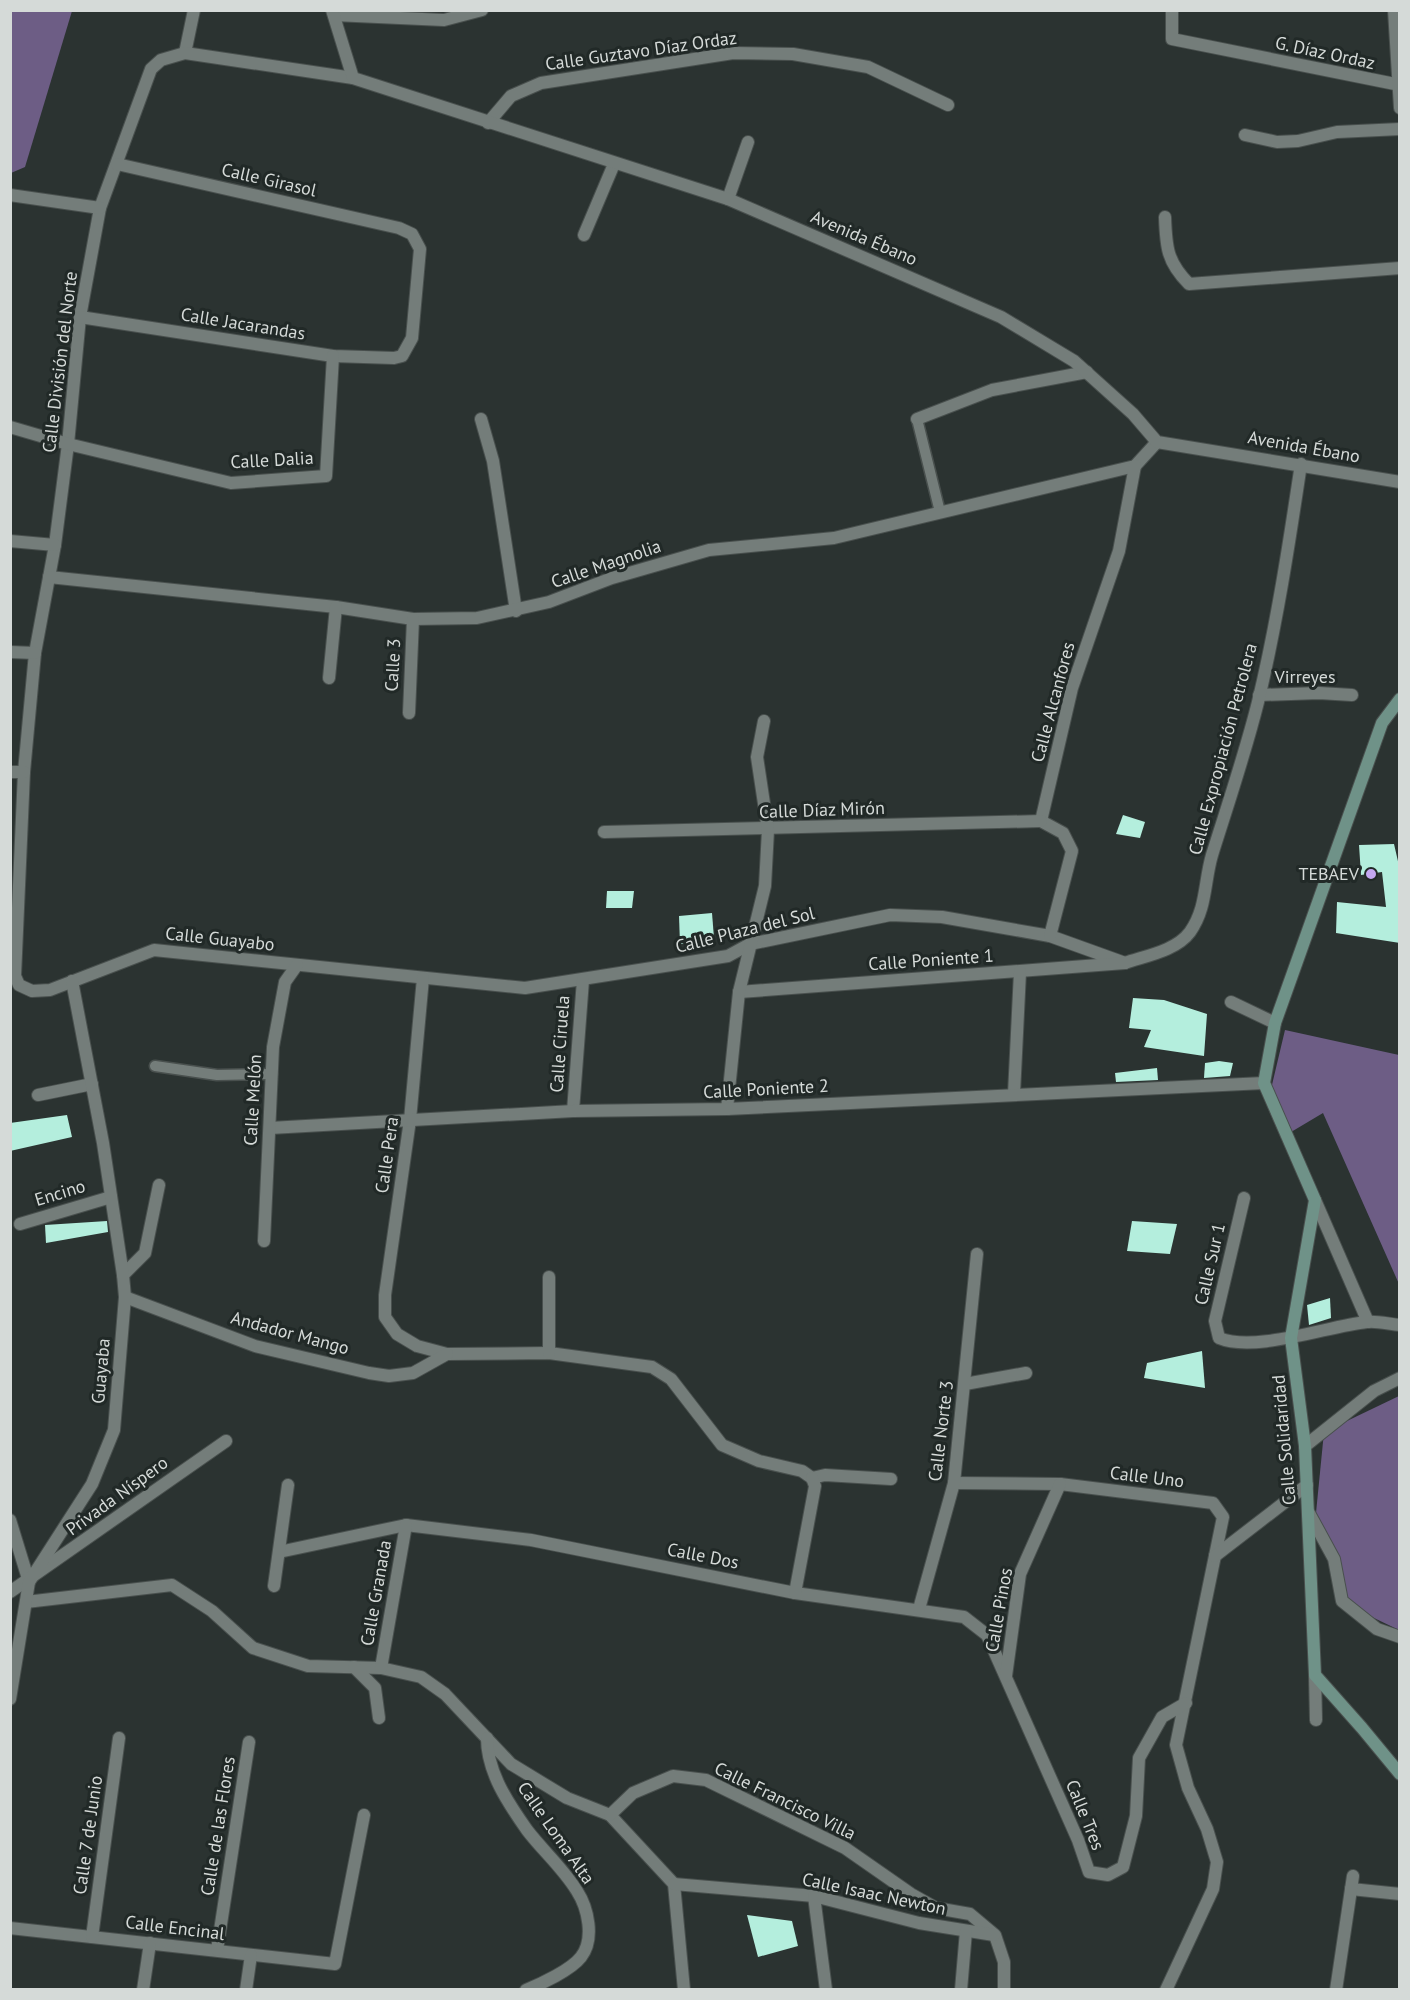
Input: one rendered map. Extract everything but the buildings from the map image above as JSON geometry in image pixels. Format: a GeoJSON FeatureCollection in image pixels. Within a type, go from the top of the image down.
{"type":"FeatureCollection","features":[{"type":"Feature","properties":{"kind":"main road"},"geometry":{"type":"LineString","coordinates":[[1315,1200],[1264,1083],[1275,1023],[1382,723],[1400,699]]}},
{"type":"Feature","properties":{"kind":"main road","name":"Calle Solidaridad"},"geometry":{"type":"LineString","coordinates":[[1315,1200],[1291,1338],[1305,1446],[1315,1675]]}},
{"type":"Feature","properties":{"kind":"main road"},"geometry":{"type":"LineString","coordinates":[[1315,1675],[1400,1774]]}},
{"type":"Feature","properties":{"kind":"street"},"geometry":{"type":"LineString","coordinates":[[185,53],[194,10]]}},
{"type":"Feature","properties":{"kind":"street"},"geometry":{"type":"LineString","coordinates":[[353,78],[333,13],[444,15],[482,10]]}},
{"type":"Feature","properties":{"kind":"street","name":"G. Díaz Ordaz"},"geometry":{"type":"LineString","coordinates":[[1172,10],[1172,39],[1398,86],[1394,10]]}},
{"type":"Feature","properties":{"kind":"street","name":"Calle División del Norte"},"geometry":{"type":"LineString","coordinates":[[15,987],[15,875],[34,653],[55,545],[68,444],[80,317],[100,208],[151,69],[161,60],[185,53],[353,78]]}},
{"type":"Feature","properties":{"kind":"street","name":"Calle Guztavo Díaz Ordaz"},"geometry":{"type":"LineString","coordinates":[[488,123],[511,96],[541,82],[733,53],[793,54],[868,67],[948,105]]}},
{"type":"Feature","properties":{"kind":"street","name":"Avenida Ébano"},"geometry":{"type":"LineString","coordinates":[[353,78],[728,199],[1001,317],[1074,360],[1133,414],[1157,442],[1400,482]]}},
{"type":"Feature","properties":{"kind":"street"},"geometry":{"type":"LineString","coordinates":[[1398,86],[1400,108]]}},
{"type":"Feature","properties":{"kind":"street"},"geometry":{"type":"LineString","coordinates":[[1245,135],[1277,142],[1298,141],[1336,132],[1400,129]]}},
{"type":"Feature","properties":{"kind":"street"},"geometry":{"type":"LineString","coordinates":[[728,199],[748,142]]}},
{"type":"Feature","properties":{"kind":"street","name":"Calle Girasol"},"geometry":{"type":"LineString","coordinates":[[117,164],[399,228],[412,234],[420,249],[412,338],[402,356]]}},
{"type":"Feature","properties":{"kind":"street"},"geometry":{"type":"LineString","coordinates":[[584,235],[614,164]]}},
{"type":"Feature","properties":{"kind":"street"},"geometry":{"type":"LineString","coordinates":[[10,195],[100,208]]}},
{"type":"Feature","properties":{"kind":"street"},"geometry":{"type":"LineString","coordinates":[[1165,217],[1166,246],[1175,270],[1189,284],[1400,268]]}},
{"type":"Feature","properties":{"kind":"street","name":"Calle Jacarandas"},"geometry":{"type":"LineString","coordinates":[[80,317],[333,356],[394,358],[402,356]]}},
{"type":"Feature","properties":{"kind":"street","name":"Calle Dalia"},"geometry":{"type":"LineString","coordinates":[[68,444],[231,483],[327,476],[333,356]]}},
{"type":"Feature","properties":{"kind":"street"},"geometry":{"type":"LineString","coordinates":[[940,512],[917,419],[992,390],[1087,372]]}},
{"type":"Feature","properties":{"kind":"street"},"geometry":{"type":"LineString","coordinates":[[481,419],[493,461],[516,611]]}},
{"type":"Feature","properties":{"kind":"street"},"geometry":{"type":"LineString","coordinates":[[10,427],[68,444]]}},
{"type":"Feature","properties":{"kind":"street"},"geometry":{"type":"LineString","coordinates":[[1135,466],[1157,442]]}},
{"type":"Feature","properties":{"kind":"street","name":"Calle Expropiación Petrolera"},"geometry":{"type":"LineString","coordinates":[[1125,963],[1168,948],[1188,935],[1201,914],[1211,858],[1234,791],[1259,696],[1283,582],[1301,464]]}},
{"type":"Feature","properties":{"kind":"street","name":"Calle Magnolia"},"geometry":{"type":"LineString","coordinates":[[49,577],[336,607],[414,619],[477,618],[549,602],[612,578],[709,550],[834,538],[1135,466]]}},
{"type":"Feature","properties":{"kind":"street","name":"Calle Alcanfores"},"geometry":{"type":"LineString","coordinates":[[1041,821],[1072,688],[1119,550],[1135,466]]}},
{"type":"Feature","properties":{"kind":"street"},"geometry":{"type":"LineString","coordinates":[[10,541],[55,545]]}},
{"type":"Feature","properties":{"kind":"street"},"geometry":{"type":"LineString","coordinates":[[329,678],[336,607]]}},
{"type":"Feature","properties":{"kind":"street","name":"Calle 3"},"geometry":{"type":"LineString","coordinates":[[409,713],[414,619]]}},
{"type":"Feature","properties":{"kind":"street"},"geometry":{"type":"LineString","coordinates":[[10,652],[34,653]]}},
{"type":"Feature","properties":{"kind":"street","name":"Virreyes"},"geometry":{"type":"LineString","coordinates":[[1259,696],[1319,693],[1352,696]]}},
{"type":"Feature","properties":{"kind":"street"},"geometry":{"type":"LineString","coordinates":[[728,1109],[739,992],[765,886],[768,830],[757,757],[764,721]]}},
{"type":"Feature","properties":{"kind":"street"},"geometry":{"type":"LineString","coordinates":[[10,772],[24,772]]}},
{"type":"Feature","properties":{"kind":"street"},"geometry":{"type":"LineString","coordinates":[[1041,821],[1063,833],[1072,852],[1050,936]]}},
{"type":"Feature","properties":{"kind":"street","name":"Calle Díaz Mirón"},"geometry":{"type":"LineString","coordinates":[[604,832],[768,830],[1041,821]]}},
{"type":"Feature","properties":{"kind":"street","name":"Calle Plaza del Sol"},"geometry":{"type":"LineString","coordinates":[[297,965],[525,988],[728,956],[750,944],[890,915],[942,916],[1050,936],[1125,963]]}},
{"type":"Feature","properties":{"kind":"street","name":"Calle Guayabo"},"geometry":{"type":"LineString","coordinates":[[15,987],[32,991],[50,990],[154,950],[297,965]]}},
{"type":"Feature","properties":{"kind":"street","name":"Calle Poniente 1"},"geometry":{"type":"LineString","coordinates":[[739,992],[1125,963]]}},
{"type":"Feature","properties":{"kind":"street","name":"Calle Melón"},"geometry":{"type":"LineString","coordinates":[[264,1241],[272,1074],[280,1003],[285,982],[297,965]]}},
{"type":"Feature","properties":{"kind":"street"},"geometry":{"type":"LineString","coordinates":[[1014,1094],[1020,972]]}},
{"type":"Feature","properties":{"kind":"street","name":"Calle Pera"},"geometry":{"type":"LineString","coordinates":[[423,978],[410,1120],[385,1295],[385,1317],[397,1334],[417,1346],[447,1354]]}},
{"type":"Feature","properties":{"kind":"street","name":"Calle Ciruela"},"geometry":{"type":"LineString","coordinates":[[573,1111],[583,980]]}},
{"type":"Feature","properties":{"kind":"street","name":"Guayaba"},"geometry":{"type":"LineString","coordinates":[[29,1582],[92,1484],[114,1430],[125,1297],[103,1143],[72,981]]}},
{"type":"Feature","properties":{"kind":"street"},"geometry":{"type":"LineString","coordinates":[[1231,1002],[1275,1023]]}},
{"type":"Feature","properties":{"kind":"street"},"geometry":{"type":"LineString","coordinates":[[155,1066],[217,1075],[272,1074]]}},
{"type":"Feature","properties":{"kind":"street","name":"Calle Poniente 2"},"geometry":{"type":"LineString","coordinates":[[270,1128],[573,1111],[728,1109],[1264,1083]]}},
{"type":"Feature","properties":{"kind":"street"},"geometry":{"type":"LineString","coordinates":[[38,1095],[92,1084]]}},
{"type":"Feature","properties":{"kind":"street"},"geometry":{"type":"LineString","coordinates":[[123,1275],[145,1253],[159,1185]]}},
{"type":"Feature","properties":{"kind":"street","name":"Encino"},"geometry":{"type":"LineString","coordinates":[[20,1224],[111,1197]]}},
{"type":"Feature","properties":{"kind":"street","name":"Calle Sur 1"},"geometry":{"type":"LineString","coordinates":[[1244,1198],[1215,1321],[1219,1338],[1230,1343],[1291,1338]]}},
{"type":"Feature","properties":{"kind":"street"},"geometry":{"type":"LineString","coordinates":[[1315,1200],[1368,1322]]}},
{"type":"Feature","properties":{"kind":"street","name":"Calle Norte 3"},"geometry":{"type":"LineString","coordinates":[[919,1609],[954,1483],[977,1254]]}},
{"type":"Feature","properties":{"kind":"street"},"geometry":{"type":"LineString","coordinates":[[549,1277],[549,1353]]}},
{"type":"Feature","properties":{"kind":"street","name":"Andador Mango"},"geometry":{"type":"LineString","coordinates":[[125,1297],[255,1346],[369,1373],[389,1376],[413,1373],[447,1354]]}},
{"type":"Feature","properties":{"kind":"street"},"geometry":{"type":"LineString","coordinates":[[1291,1338],[1368,1322],[1400,1325]]}},
{"type":"Feature","properties":{"kind":"street"},"geometry":{"type":"LineString","coordinates":[[447,1354],[549,1353],[652,1367],[671,1379],[722,1445],[759,1461],[802,1471],[812,1478],[815,1486],[795,1593]]}},
{"type":"Feature","properties":{"kind":"street"},"geometry":{"type":"LineString","coordinates":[[965,1384],[1026,1373]]}},
{"type":"Feature","properties":{"kind":"street"},"geometry":{"type":"LineString","coordinates":[[1305,1446],[1374,1391],[1400,1378]]}},
{"type":"Feature","properties":{"kind":"street","name":"Privada Níspero"},"geometry":{"type":"LineString","coordinates":[[10,1592],[29,1582],[226,1441]]}},
{"type":"Feature","properties":{"kind":"street"},"geometry":{"type":"LineString","coordinates":[[812,1478],[825,1476],[891,1479]]}},
{"type":"Feature","properties":{"kind":"street"},"geometry":{"type":"LineString","coordinates":[[954,1483],[1060,1484]]}},
{"type":"Feature","properties":{"kind":"street","name":"Calle Uno"},"geometry":{"type":"LineString","coordinates":[[1060,1484],[1213,1503],[1222,1517],[1215,1556]]}},
{"type":"Feature","properties":{"kind":"street","name":"Calle Pinos"},"geometry":{"type":"LineString","coordinates":[[1006,1677],[1020,1574],[1060,1484]]}},
{"type":"Feature","properties":{"kind":"street"},"geometry":{"type":"LineString","coordinates":[[274,1586],[288,1485]]}},
{"type":"Feature","properties":{"kind":"street"},"geometry":{"type":"LineString","coordinates":[[1166,1989],[1213,1889],[1217,1862],[1207,1829],[1188,1788],[1176,1744],[1215,1556],[1307,1485]]}},
{"type":"Feature","properties":{"kind":"street"},"geometry":{"type":"LineString","coordinates":[[1309,1513],[1334,1559],[1342,1601],[1377,1629],[1400,1637]]}},
{"type":"Feature","properties":{"kind":"street"},"geometry":{"type":"LineString","coordinates":[[10,1520],[29,1582],[10,1699]]}},
{"type":"Feature","properties":{"kind":"street"},"geometry":{"type":"LineString","coordinates":[[279,1552],[405,1525]]}},
{"type":"Feature","properties":{"kind":"street","name":"Calle Dos"},"geometry":{"type":"LineString","coordinates":[[405,1525],[531,1540],[795,1593],[964,1617],[987,1635]]}},
{"type":"Feature","properties":{"kind":"street","name":"Calle Granada"},"geometry":{"type":"LineString","coordinates":[[381,1668],[405,1525]]}},
{"type":"Feature","properties":{"kind":"street"},"geometry":{"type":"LineString","coordinates":[[26,1602],[172,1585],[212,1611],[253,1648],[308,1666],[381,1668],[421,1677],[445,1694],[511,1764],[567,1798],[610,1815],[674,1884],[684,1989]]}},
{"type":"Feature","properties":{"kind":"street","name":"Calle Tres"},"geometry":{"type":"LineString","coordinates":[[987,1635],[1078,1839],[1089,1872],[1108,1875],[1123,1867],[1136,1816],[1139,1758],[1162,1718],[1186,1703]]}},
{"type":"Feature","properties":{"kind":"street"},"geometry":{"type":"LineString","coordinates":[[354,1667],[375,1688],[379,1718]]}},
{"type":"Feature","properties":{"kind":"street"},"geometry":{"type":"LineString","coordinates":[[1315,1675],[1316,1720]]}},
{"type":"Feature","properties":{"kind":"street","name":"Calle 7 de Junio"},"geometry":{"type":"LineString","coordinates":[[92,1937],[119,1738]]}},
{"type":"Feature","properties":{"kind":"street","name":"Calle Loma Alta"},"geometry":{"type":"LineString","coordinates":[[487,1738],[487,1754],[493,1772],[528,1830],[578,1892],[587,1917],[589,1936],[581,1957],[544,1982],[526,1989]]}},
{"type":"Feature","properties":{"kind":"street","name":"Calle de las Flores"},"geometry":{"type":"LineString","coordinates":[[217,1950],[249,1742]]}},
{"type":"Feature","properties":{"kind":"street","name":"Calle Francisco Villa"},"geometry":{"type":"LineString","coordinates":[[610,1815],[633,1793],[673,1776],[706,1780],[845,1848],[911,1894],[936,1908],[970,1914],[995,1935]]}},
{"type":"Feature","properties":{"kind":"street","name":"Calle Encinal"},"geometry":{"type":"LineString","coordinates":[[10,1928],[335,1964],[364,1815]]}},
{"type":"Feature","properties":{"kind":"street"},"geometry":{"type":"LineString","coordinates":[[1336,1989],[1352,1882],[1400,1894]]}},
{"type":"Feature","properties":{"kind":"street","name":"Calle Isaac Newton"},"geometry":{"type":"LineString","coordinates":[[674,1884],[814,1896],[919,1923],[995,1935]]}},
{"type":"Feature","properties":{"kind":"street"},"geometry":{"type":"LineString","coordinates":[[814,1896],[826,1989]]}},
{"type":"Feature","properties":{"kind":"street"},"geometry":{"type":"LineString","coordinates":[[961,1989],[966,1931]]}},
{"type":"Feature","properties":{"kind":"street"},"geometry":{"type":"LineString","coordinates":[[995,1935],[1004,1962],[1004,1989]]}},
{"type":"Feature","properties":{"kind":"street"},"geometry":{"type":"LineString","coordinates":[[143,1989],[150,1943]]}},
{"type":"Feature","properties":{"kind":"street"},"geometry":{"type":"LineString","coordinates":[[246,1989],[251,1955]]}},
{"type":"Feature","properties":{"kind":"shaded area"},"geometry":{"type":"Polygon","coordinates":[[[11,10],[72,11],[25,167],[11,173],[11,10]]]}},
{"type":"Feature","properties":{"kind":"shaded area"},"geometry":{"type":"Polygon","coordinates":[[[1285,1030],[1399,1055],[1399,1284],[1323,1113],[1281,1138],[1267,1106],[1285,1030]]]}},
{"type":"Feature","properties":{"kind":"shaded area"},"geometry":{"type":"Polygon","coordinates":[[[1399,1396],[1399,1630],[1347,1605],[1315,1523],[1324,1432],[1399,1396]]]}},
{"type":"Feature","properties":{"kind":"place","name":"TEBAEV"},"geometry":{"type":"Point","coordinates":[1371,874]}}]}
